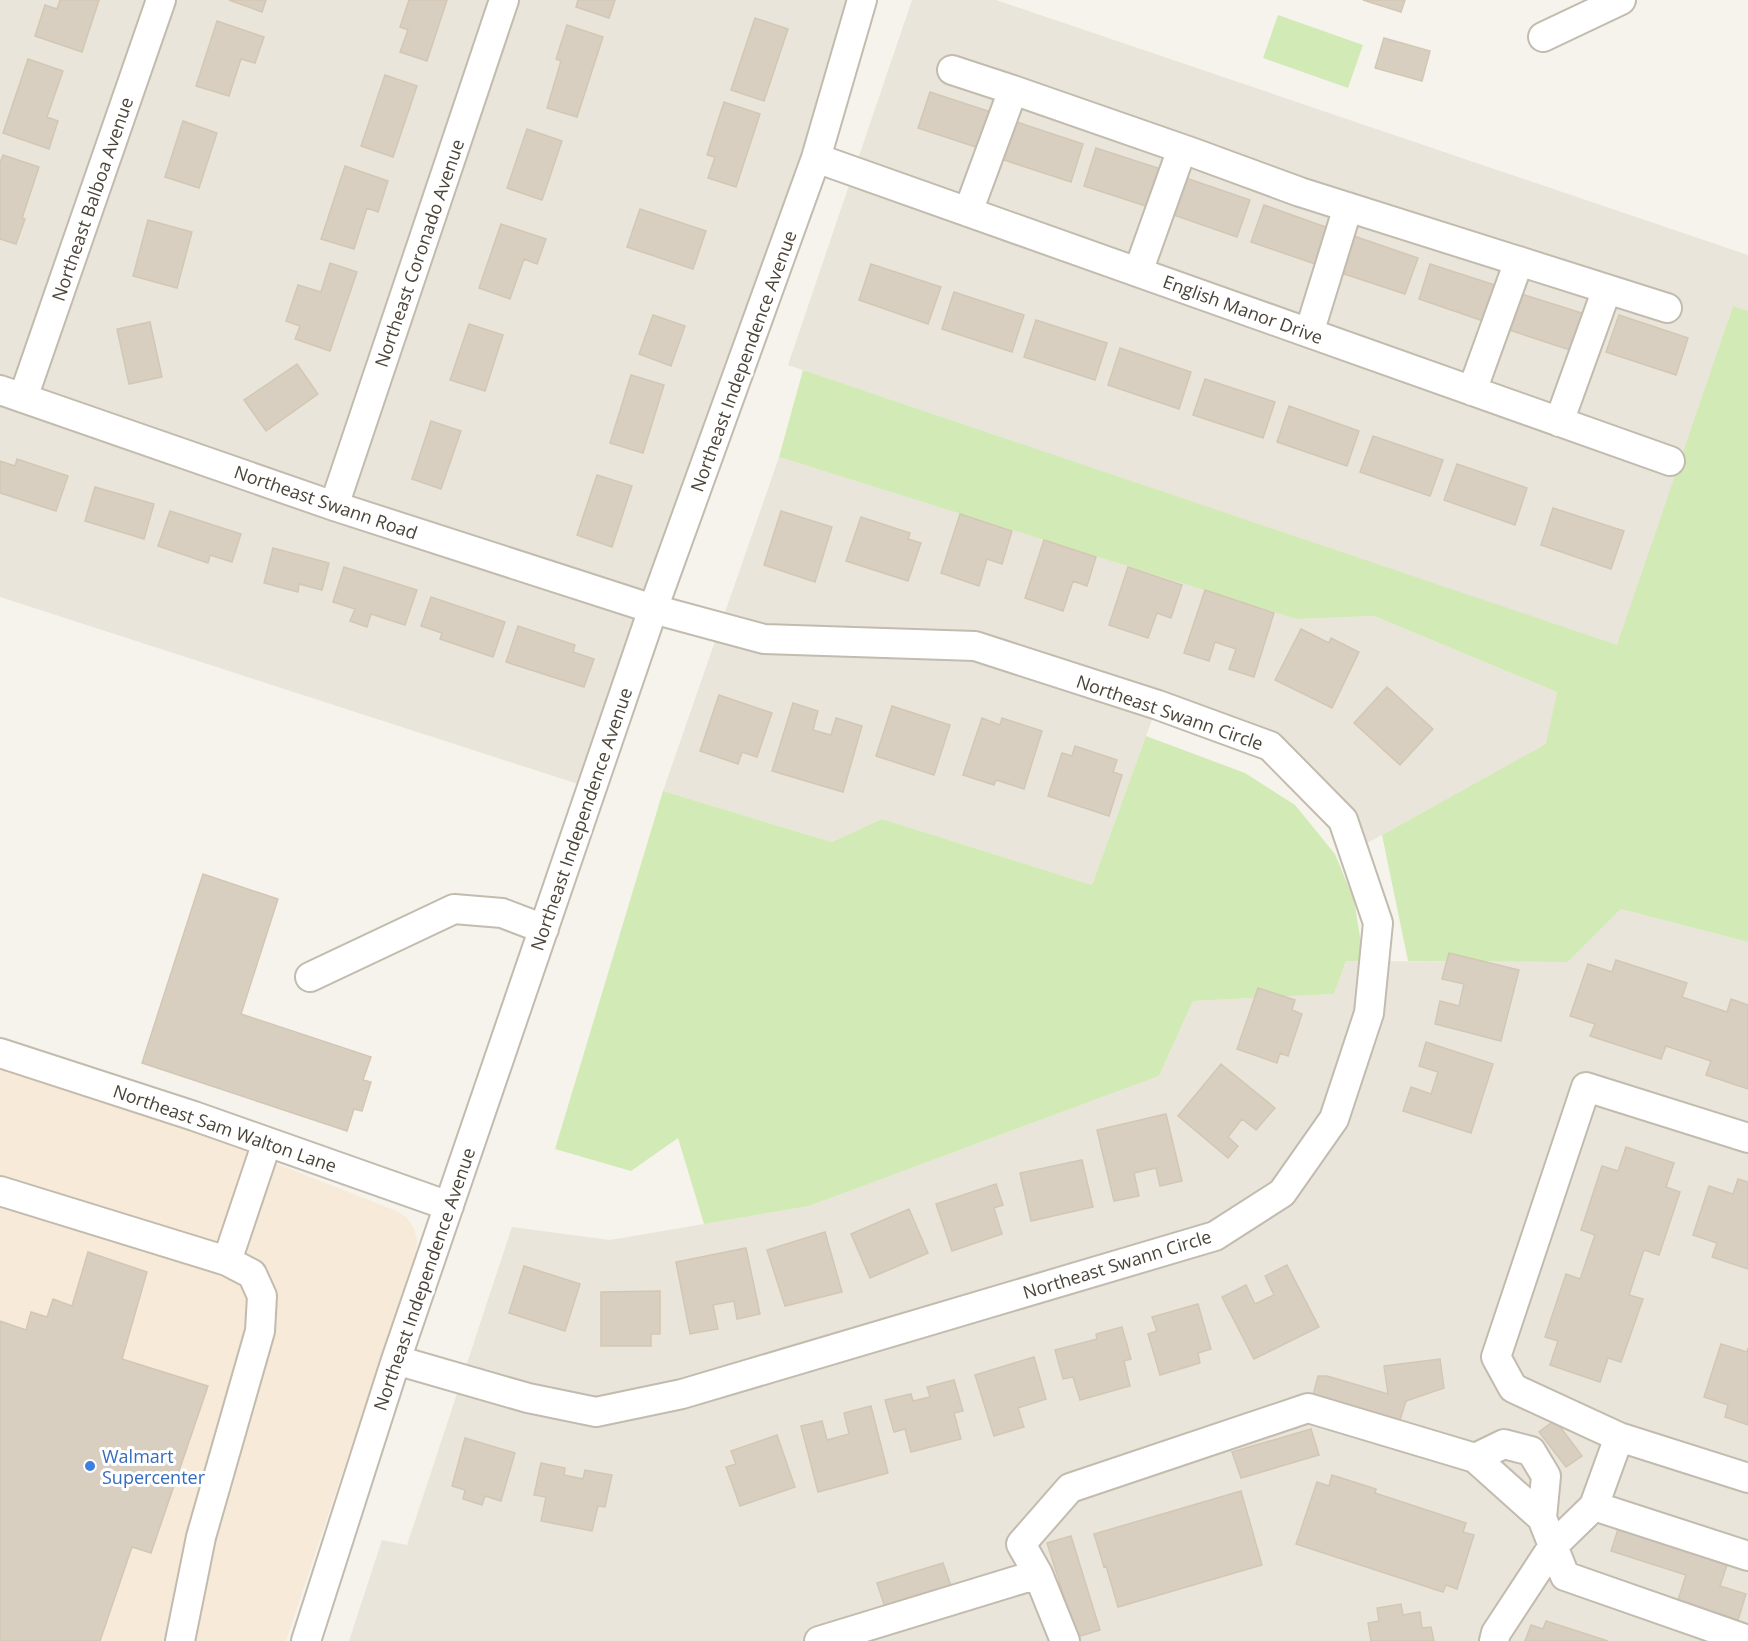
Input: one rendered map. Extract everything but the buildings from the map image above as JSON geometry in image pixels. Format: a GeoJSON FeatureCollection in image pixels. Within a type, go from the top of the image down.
{"type":"FeatureCollection","features":[{"type":"Feature","properties":{"kind":"street","name":"Northeast Balboa Avenue"},"geometry":{"type":"LineString","coordinates":[[12,394],[161,0]]}},
{"type":"Feature","properties":{"kind":"street","name":"Northeast Coronado Avenue"},"geometry":{"type":"LineString","coordinates":[[334,506],[504,0]]}},
{"type":"Feature","properties":{"kind":"street","name":"Northeast Independence Avenue"},"geometry":{"type":"LineString","coordinates":[[306,1641],[396,1360],[653,609],[816,158],[862,0]]}},
{"type":"Feature","properties":{"kind":"street"},"geometry":{"type":"LineString","coordinates":[[1543,37],[1621,0]]}},
{"type":"Feature","properties":{"kind":"street"},"geometry":{"type":"LineString","coordinates":[[952,70],[1300,192],[1666,308]]}},
{"type":"Feature","properties":{"kind":"street"},"geometry":{"type":"LineString","coordinates":[[968,212],[1013,90]]}},
{"type":"Feature","properties":{"kind":"street"},"geometry":{"type":"LineString","coordinates":[[1138,272],[1182,149]]}},
{"type":"Feature","properties":{"kind":"street","name":"English Manor Drive"},"geometry":{"type":"LineString","coordinates":[[816,158],[1670,461]]}},
{"type":"Feature","properties":{"kind":"street"},"geometry":{"type":"LineString","coordinates":[[1309,333],[1348,207]]}},
{"type":"Feature","properties":{"kind":"street"},"geometry":{"type":"LineString","coordinates":[[1472,391],[1519,261]]}},
{"type":"Feature","properties":{"kind":"street"},"geometry":{"type":"LineString","coordinates":[[1560,422],[1607,289]]}},
{"type":"Feature","properties":{"kind":"street","name":"Northeast Swann Road"},"geometry":{"type":"LineString","coordinates":[[12,394],[334,506],[653,609]]}},
{"type":"Feature","properties":{"kind":"street","name":"Northeast Swann Circle"},"geometry":{"type":"LineString","coordinates":[[396,1360],[528,1398],[597,1412],[682,1394],[1215,1236],[1282,1193],[1334,1119],[1370,1013],[1378,923],[1343,820],[1270,746],[1158,705],[975,646],[764,639],[653,609]]}},
{"type":"Feature","properties":{"kind":"street"},"geometry":{"type":"LineString","coordinates":[[310,977],[454,909],[502,913],[544,929]]}},
{"type":"Feature","properties":{"kind":"street","name":"Northeast Sam Walton Lane"},"geometry":{"type":"LineString","coordinates":[[0,1053],[194,1116],[449,1206]]}},
{"type":"Feature","properties":{"kind":"street"},"geometry":{"type":"LineString","coordinates":[[1748,1138],[1586,1087],[1496,1357],[1513,1388],[1620,1437],[1748,1478]]}},
{"type":"Feature","properties":{"kind":"street"},"geometry":{"type":"LineString","coordinates":[[227,1261],[267,1142]]}},
{"type":"Feature","properties":{"kind":"street"},"geometry":{"type":"LineString","coordinates":[[0,1191],[227,1261],[252,1274],[262,1296],[260,1331],[201,1537],[180,1641]]}},
{"type":"Feature","properties":{"kind":"street"},"geometry":{"type":"LineString","coordinates":[[1065,1641],[1038,1574],[1021,1544],[1070,1488],[1308,1408],[1475,1458],[1542,1518],[1565,1576],[1748,1640]]}},
{"type":"Feature","properties":{"kind":"street"},"geometry":{"type":"LineString","coordinates":[[1494,1641],[1496,1633],[1553,1546],[1594,1506],[1620,1437]]}},
{"type":"Feature","properties":{"kind":"street"},"geometry":{"type":"LineString","coordinates":[[1475,1458],[1504,1444],[1531,1451],[1546,1476],[1542,1518]]}},
{"type":"Feature","properties":{"kind":"street"},"geometry":{"type":"LineString","coordinates":[[1594,1506],[1748,1556]]}},
{"type":"Feature","properties":{"kind":"street"},"geometry":{"type":"LineString","coordinates":[[819,1641],[1038,1574]]}},
{"type":"Feature","properties":{"kind":"shaded area"},"geometry":{"type":"Polygon","coordinates":[[[0,0],[855,0],[578,784],[0,597],[0,0]]]}},
{"type":"Feature","properties":{"kind":"shaded area"},"geometry":{"type":"Polygon","coordinates":[[[912,0],[996,0],[1748,255],[1748,311],[1733,306],[1618,646],[788,365],[912,0]]]}},
{"type":"Feature","properties":{"kind":"shaded area"},"geometry":{"type":"Polygon","coordinates":[[[779,457],[1296,619],[1374,616],[1557,692],[1547,744],[1362,846],[1282,767],[1153,717],[1092,885],[882,819],[832,842],[663,791],[779,457]]]}},
{"type":"Feature","properties":{"kind":"shaded area"},"geometry":{"type":"Polygon","coordinates":[[[1621,909],[1748,942],[1748,1641],[349,1641],[382,1540],[407,1545],[512,1227],[610,1240],[809,1206],[1159,1076],[1193,1001],[1334,994],[1346,961],[1568,962],[1621,909]]]}},
{"type":"Feature","properties":{"kind":"shaded area"},"geometry":{"type":"Polygon","coordinates":[[[0,1067],[204,1135],[394,1210],[406,1217],[414,1228],[417,1240],[416,1253],[286,1641],[0,1641],[0,1067]]]}},
{"type":"Feature","properties":{"kind":"green space"},"geometry":{"type":"Polygon","coordinates":[[[1278,15],[1363,45],[1348,88],[1263,58],[1278,15]]]}},
{"type":"Feature","properties":{"kind":"green space"},"geometry":{"type":"Polygon","coordinates":[[[1733,306],[1748,311],[1748,942],[1621,909],[1568,962],[1408,961],[1382,835],[1546,744],[1557,692],[1374,616],[1296,619],[779,457],[803,370],[1617,645],[1733,306]]]}},
{"type":"Feature","properties":{"kind":"green space"},"geometry":{"type":"Polygon","coordinates":[[[1146,736],[1245,773],[1295,805],[1335,854],[1354,900],[1364,961],[1346,961],[1334,994],[1193,1001],[1159,1076],[809,1206],[704,1224],[678,1138],[631,1171],[555,1149],[663,791],[832,842],[882,819],[1092,885],[1146,736]]]}},
{"type":"Feature","properties":{"kind":"place","name":"Walmart Supercenter"},"geometry":{"type":"Point","coordinates":[90,1466]}}]}
